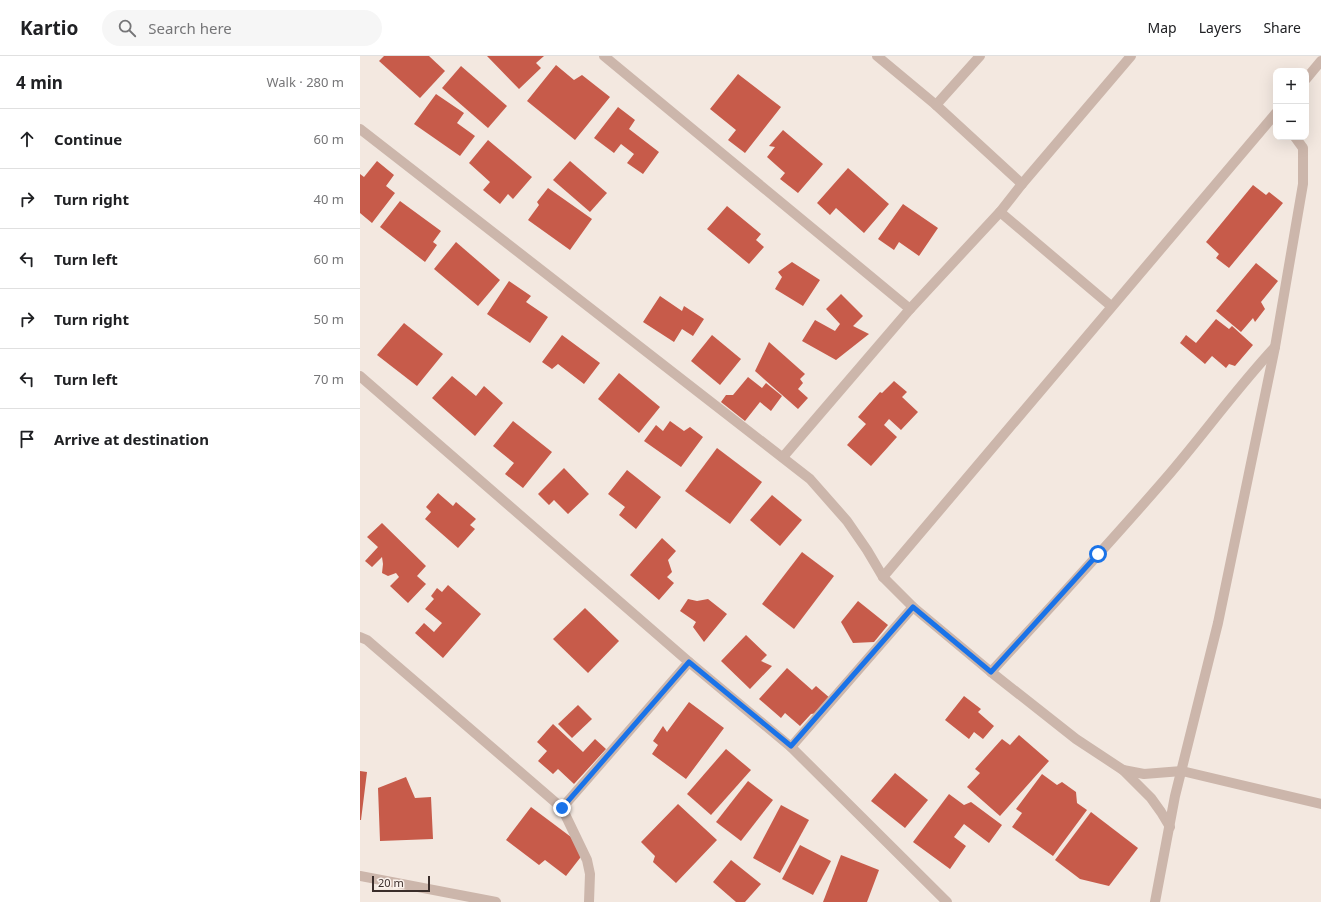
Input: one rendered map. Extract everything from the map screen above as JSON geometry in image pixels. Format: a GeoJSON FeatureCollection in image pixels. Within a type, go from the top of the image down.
{"type":"FeatureCollection","features":[{"type":"Feature","properties":{"kind":"street"},"geometry":{"type":"LineString","coordinates":[[604,56],[910,309]]}},
{"type":"Feature","properties":{"kind":"street"},"geometry":{"type":"LineString","coordinates":[[877,56],[936,105],[1022,184]]}},
{"type":"Feature","properties":{"kind":"street"},"geometry":{"type":"LineString","coordinates":[[936,105],[980,56]]}},
{"type":"Feature","properties":{"kind":"street"},"geometry":{"type":"LineString","coordinates":[[783,457],[910,309],[1000,212],[1131,56]]}},
{"type":"Feature","properties":{"kind":"street"},"geometry":{"type":"LineString","coordinates":[[1309,75],[1321,61]]}},
{"type":"Feature","properties":{"kind":"street"},"geometry":{"type":"LineString","coordinates":[[883,577],[1111,306],[1273,118]]}},
{"type":"Feature","properties":{"kind":"street"},"geometry":{"type":"LineString","coordinates":[[360,129],[810,479],[847,521],[883,577],[913,607],[991,672],[1076,739],[1123,770],[1151,798],[1170,826]]}},
{"type":"Feature","properties":{"kind":"street"},"geometry":{"type":"LineString","coordinates":[[1155,902],[1175,796],[1218,623],[1274,347],[1303,184],[1303,148],[1297,140]]}},
{"type":"Feature","properties":{"kind":"street"},"geometry":{"type":"LineString","coordinates":[[1000,212],[1111,306]]}},
{"type":"Feature","properties":{"kind":"street"},"geometry":{"type":"LineString","coordinates":[[991,672],[1166,478],[1250,374],[1274,347]]}},
{"type":"Feature","properties":{"kind":"street"},"geometry":{"type":"LineString","coordinates":[[360,376],[689,662],[791,746],[948,902]]}},
{"type":"Feature","properties":{"kind":"street"},"geometry":{"type":"LineString","coordinates":[[791,746],[913,607]]}},
{"type":"Feature","properties":{"kind":"street"},"geometry":{"type":"LineString","coordinates":[[360,637],[367,640],[562,808],[587,860],[590,874],[589,902]]}},
{"type":"Feature","properties":{"kind":"street"},"geometry":{"type":"LineString","coordinates":[[562,808],[689,662]]}},
{"type":"Feature","properties":{"kind":"street"},"geometry":{"type":"LineString","coordinates":[[1123,770],[1144,774],[1182,771],[1321,804]]}},
{"type":"Feature","properties":{"kind":"street"},"geometry":{"type":"LineString","coordinates":[[360,876],[496,902]]}},
{"type":"Feature","properties":{"kind":"building"},"geometry":{"type":"Polygon","coordinates":[[[384,56],[429,56],[445,71],[420,98],[379,61],[384,56]]]}},
{"type":"Feature","properties":{"kind":"building"},"geometry":{"type":"Polygon","coordinates":[[[487,56],[544,56],[536,63],[541,68],[519,89],[487,56]]]}},
{"type":"Feature","properties":{"kind":"building"},"geometry":{"type":"Polygon","coordinates":[[[556,65],[574,80],[582,75],[610,97],[575,140],[527,101],[556,65]]]}},
{"type":"Feature","properties":{"kind":"building"},"geometry":{"type":"Polygon","coordinates":[[[461,66],[507,106],[488,128],[442,88],[461,66]]]}},
{"type":"Feature","properties":{"kind":"building"},"geometry":{"type":"Polygon","coordinates":[[[738,74],[781,107],[745,153],[728,140],[736,130],[710,109],[738,74]]]}},
{"type":"Feature","properties":{"kind":"building"},"geometry":{"type":"Polygon","coordinates":[[[436,94],[464,113],[457,123],[475,136],[460,156],[414,124],[436,94]]]}},
{"type":"Feature","properties":{"kind":"building"},"geometry":{"type":"Polygon","coordinates":[[[618,107],[635,120],[629,129],[659,152],[643,174],[627,163],[634,154],[621,144],[614,153],[594,138],[618,107]]]}},
{"type":"Feature","properties":{"kind":"building"},"geometry":{"type":"Polygon","coordinates":[[[783,130],[823,164],[798,193],[780,179],[785,173],[767,157],[775,147],[769,146],[783,130]]]}},
{"type":"Feature","properties":{"kind":"building"},"geometry":{"type":"Polygon","coordinates":[[[488,140],[532,177],[513,199],[508,194],[500,204],[483,190],[490,182],[469,163],[488,140]]]}},
{"type":"Feature","properties":{"kind":"building"},"geometry":{"type":"Polygon","coordinates":[[[377,161],[394,175],[386,186],[395,193],[372,223],[360,213],[360,174],[364,177],[377,161]]]}},
{"type":"Feature","properties":{"kind":"building"},"geometry":{"type":"Polygon","coordinates":[[[570,161],[607,193],[590,212],[553,180],[570,161]]]}},
{"type":"Feature","properties":{"kind":"building"},"geometry":{"type":"Polygon","coordinates":[[[848,168],[889,204],[864,233],[836,208],[830,215],[817,203],[848,168]]]}},
{"type":"Feature","properties":{"kind":"building"},"geometry":{"type":"Polygon","coordinates":[[[1253,185],[1266,195],[1269,192],[1283,203],[1229,268],[1216,258],[1219,254],[1206,242],[1253,185]]]}},
{"type":"Feature","properties":{"kind":"building"},"geometry":{"type":"Polygon","coordinates":[[[548,188],[592,219],[570,250],[528,220],[539,205],[537,202],[548,188]]]}},
{"type":"Feature","properties":{"kind":"building"},"geometry":{"type":"Polygon","coordinates":[[[400,201],[441,231],[433,242],[437,245],[425,262],[380,227],[400,201]]]}},
{"type":"Feature","properties":{"kind":"building"},"geometry":{"type":"Polygon","coordinates":[[[903,204],[938,228],[919,256],[899,242],[894,250],[878,239],[903,204]]]}},
{"type":"Feature","properties":{"kind":"building"},"geometry":{"type":"Polygon","coordinates":[[[727,206],[761,234],[756,240],[764,247],[749,264],[707,229],[727,206]]]}},
{"type":"Feature","properties":{"kind":"building"},"geometry":{"type":"Polygon","coordinates":[[[456,242],[500,280],[478,306],[434,269],[456,242]]]}},
{"type":"Feature","properties":{"kind":"building"},"geometry":{"type":"Polygon","coordinates":[[[792,262],[820,280],[803,306],[775,289],[782,277],[778,272],[792,262]]]}},
{"type":"Feature","properties":{"kind":"building"},"geometry":{"type":"Polygon","coordinates":[[[1256,263],[1278,281],[1261,302],[1265,309],[1255,322],[1253,318],[1241,332],[1216,311],[1256,263]]]}},
{"type":"Feature","properties":{"kind":"building"},"geometry":{"type":"Polygon","coordinates":[[[509,281],[531,296],[526,302],[548,317],[530,343],[487,314],[509,281]]]}},
{"type":"Feature","properties":{"kind":"building"},"geometry":{"type":"Polygon","coordinates":[[[841,294],[863,316],[853,326],[869,334],[836,360],[802,341],[815,320],[835,331],[840,324],[826,309],[841,294]]]}},
{"type":"Feature","properties":{"kind":"building"},"geometry":{"type":"Polygon","coordinates":[[[660,296],[682,311],[684,306],[704,319],[693,336],[682,329],[674,342],[643,322],[660,296]]]}},
{"type":"Feature","properties":{"kind":"building"},"geometry":{"type":"Polygon","coordinates":[[[1216,319],[1229,329],[1232,326],[1253,345],[1235,366],[1229,364],[1226,368],[1212,356],[1205,364],[1180,343],[1186,335],[1196,343],[1216,319]]]}},
{"type":"Feature","properties":{"kind":"building"},"geometry":{"type":"Polygon","coordinates":[[[404,323],[443,354],[417,386],[377,355],[404,323]]]}},
{"type":"Feature","properties":{"kind":"building"},"geometry":{"type":"Polygon","coordinates":[[[562,335],[600,363],[584,384],[558,364],[552,369],[542,362],[562,335]]]}},
{"type":"Feature","properties":{"kind":"building"},"geometry":{"type":"Polygon","coordinates":[[[712,335],[741,359],[720,385],[691,361],[712,335]]]}},
{"type":"Feature","properties":{"kind":"building"},"geometry":{"type":"Polygon","coordinates":[[[769,342],[805,374],[800,379],[803,383],[798,389],[808,398],[798,409],[755,371],[769,342]]]}},
{"type":"Feature","properties":{"kind":"building"},"geometry":{"type":"Polygon","coordinates":[[[619,373],[660,407],[639,433],[598,399],[619,373]]]}},
{"type":"Feature","properties":{"kind":"building"},"geometry":{"type":"Polygon","coordinates":[[[452,376],[476,396],[484,386],[503,403],[475,436],[432,398],[452,376]]]}},
{"type":"Feature","properties":{"kind":"building"},"geometry":{"type":"Polygon","coordinates":[[[748,377],[762,388],[766,383],[782,396],[771,411],[760,402],[745,421],[721,402],[726,395],[733,395],[748,377]]]}},
{"type":"Feature","properties":{"kind":"building"},"geometry":{"type":"Polygon","coordinates":[[[894,381],[907,392],[902,397],[918,412],[901,430],[889,419],[884,425],[897,437],[871,466],[847,445],[866,424],[858,417],[880,392],[882,393],[894,381]]]}},
{"type":"Feature","properties":{"kind":"building"},"geometry":{"type":"Polygon","coordinates":[[[513,421],[552,452],[523,488],[505,474],[514,463],[493,446],[513,421]]]}},
{"type":"Feature","properties":{"kind":"building"},"geometry":{"type":"Polygon","coordinates":[[[670,421],[684,431],[690,427],[703,437],[681,467],[644,441],[656,425],[663,431],[670,421]]]}},
{"type":"Feature","properties":{"kind":"building"},"geometry":{"type":"Polygon","coordinates":[[[717,448],[762,482],[730,524],[685,491],[717,448]]]}},
{"type":"Feature","properties":{"kind":"building"},"geometry":{"type":"Polygon","coordinates":[[[564,468],[589,494],[568,514],[554,500],[549,505],[538,494],[564,468]]]}},
{"type":"Feature","properties":{"kind":"building"},"geometry":{"type":"Polygon","coordinates":[[[627,470],[661,497],[636,529],[619,515],[625,507],[608,494],[627,470]]]}},
{"type":"Feature","properties":{"kind":"building"},"geometry":{"type":"Polygon","coordinates":[[[438,493],[453,506],[456,502],[476,519],[470,525],[475,529],[458,548],[425,519],[431,512],[426,507],[438,493]]]}},
{"type":"Feature","properties":{"kind":"building"},"geometry":{"type":"Polygon","coordinates":[[[772,495],[802,520],[780,546],[750,520],[772,495]]]}},
{"type":"Feature","properties":{"kind":"building"},"geometry":{"type":"Polygon","coordinates":[[[382,523],[426,566],[417,576],[426,584],[408,603],[390,586],[399,577],[396,573],[388,576],[382,573],[382,557],[372,567],[365,561],[378,547],[367,537],[382,523]]]}},
{"type":"Feature","properties":{"kind":"building"},"geometry":{"type":"Polygon","coordinates":[[[662,538],[676,551],[668,560],[672,572],[667,577],[674,583],[659,600],[630,575],[662,538]]]}},
{"type":"Feature","properties":{"kind":"building"},"geometry":{"type":"Polygon","coordinates":[[[802,552],[834,576],[794,629],[762,604],[802,552]]]}},
{"type":"Feature","properties":{"kind":"building"},"geometry":{"type":"Polygon","coordinates":[[[448,585],[481,614],[443,658],[415,633],[424,623],[434,632],[442,623],[425,609],[434,599],[431,596],[437,588],[442,592],[448,585]]]}},
{"type":"Feature","properties":{"kind":"building"},"geometry":{"type":"Polygon","coordinates":[[[688,599],[697,601],[708,599],[727,614],[704,642],[693,627],[696,622],[680,611],[688,599]]]}},
{"type":"Feature","properties":{"kind":"building"},"geometry":{"type":"Polygon","coordinates":[[[858,601],[888,625],[874,642],[853,643],[841,622],[858,601]]]}},
{"type":"Feature","properties":{"kind":"building"},"geometry":{"type":"Polygon","coordinates":[[[585,608],[619,641],[588,673],[553,639],[585,608]]]}},
{"type":"Feature","properties":{"kind":"building"},"geometry":{"type":"Polygon","coordinates":[[[746,635],[767,655],[761,661],[772,666],[750,689],[721,661],[746,635]]]}},
{"type":"Feature","properties":{"kind":"building"},"geometry":{"type":"Polygon","coordinates":[[[787,668],[812,690],[816,686],[831,699],[818,713],[811,714],[800,726],[785,713],[781,718],[759,699],[787,668]]]}},
{"type":"Feature","properties":{"kind":"building"},"geometry":{"type":"Polygon","coordinates":[[[964,696],[981,709],[978,712],[994,726],[983,739],[974,732],[969,739],[945,720],[964,696]]]}},
{"type":"Feature","properties":{"kind":"building"},"geometry":{"type":"Polygon","coordinates":[[[689,702],[724,728],[686,779],[652,754],[658,745],[653,741],[663,726],[667,732],[689,702]]]}},
{"type":"Feature","properties":{"kind":"building"},"geometry":{"type":"Polygon","coordinates":[[[578,705],[592,719],[572,738],[558,724],[578,705]]]}},
{"type":"Feature","properties":{"kind":"building"},"geometry":{"type":"Polygon","coordinates":[[[553,724],[583,752],[595,739],[606,749],[574,784],[558,769],[553,774],[538,761],[547,751],[537,742],[553,724]]]}},
{"type":"Feature","properties":{"kind":"building"},"geometry":{"type":"Polygon","coordinates":[[[1019,735],[1049,761],[1000,816],[967,787],[980,773],[975,769],[1002,739],[1010,745],[1019,735]]]}},
{"type":"Feature","properties":{"kind":"building"},"geometry":{"type":"Polygon","coordinates":[[[726,749],[751,770],[711,815],[687,794],[726,749]]]}},
{"type":"Feature","properties":{"kind":"building"},"geometry":{"type":"Polygon","coordinates":[[[360,771],[367,772],[361,820],[360,820],[360,771]]]}},
{"type":"Feature","properties":{"kind":"building"},"geometry":{"type":"Polygon","coordinates":[[[895,773],[928,800],[905,828],[871,801],[895,773]]]}},
{"type":"Feature","properties":{"kind":"building"},"geometry":{"type":"Polygon","coordinates":[[[1042,774],[1057,785],[1062,782],[1076,792],[1077,803],[1087,810],[1053,856],[1012,827],[1022,813],[1016,809],[1042,774]]]}},
{"type":"Feature","properties":{"kind":"building"},"geometry":{"type":"Polygon","coordinates":[[[406,777],[415,798],[431,797],[433,839],[380,841],[378,788],[406,777]]]}},
{"type":"Feature","properties":{"kind":"building"},"geometry":{"type":"Polygon","coordinates":[[[748,781],[773,800],[741,841],[716,822],[748,781]]]}},
{"type":"Feature","properties":{"kind":"building"},"geometry":{"type":"Polygon","coordinates":[[[949,794],[964,805],[971,802],[1002,825],[989,843],[964,824],[954,837],[966,846],[950,869],[913,842],[949,794]]]}},
{"type":"Feature","properties":{"kind":"building"},"geometry":{"type":"Polygon","coordinates":[[[678,804],[717,840],[676,883],[653,862],[655,856],[641,842],[678,804]]]}},
{"type":"Feature","properties":{"kind":"building"},"geometry":{"type":"Polygon","coordinates":[[[781,805],[809,820],[780,873],[753,858],[781,805]]]}},
{"type":"Feature","properties":{"kind":"building"},"geometry":{"type":"Polygon","coordinates":[[[531,807],[587,849],[566,876],[545,860],[539,865],[506,840],[531,807]]]}},
{"type":"Feature","properties":{"kind":"building"},"geometry":{"type":"Polygon","coordinates":[[[1091,812],[1138,848],[1109,886],[1080,879],[1055,860],[1091,812]]]}},
{"type":"Feature","properties":{"kind":"building"},"geometry":{"type":"Polygon","coordinates":[[[800,845],[831,861],[813,895],[782,879],[800,845]]]}},
{"type":"Feature","properties":{"kind":"building"},"geometry":{"type":"Polygon","coordinates":[[[841,855],[879,870],[867,902],[823,902],[841,855]]]}},
{"type":"Feature","properties":{"kind":"building"},"geometry":{"type":"Polygon","coordinates":[[[731,860],[761,884],[745,902],[736,902],[713,882],[731,860]]]}},
{"type":"Feature","properties":{"kind":"route"},"geometry":{"type":"LineString","coordinates":[[562,808],[689,662],[791,746],[913,607],[991,672],[1098,554]]}}]}
